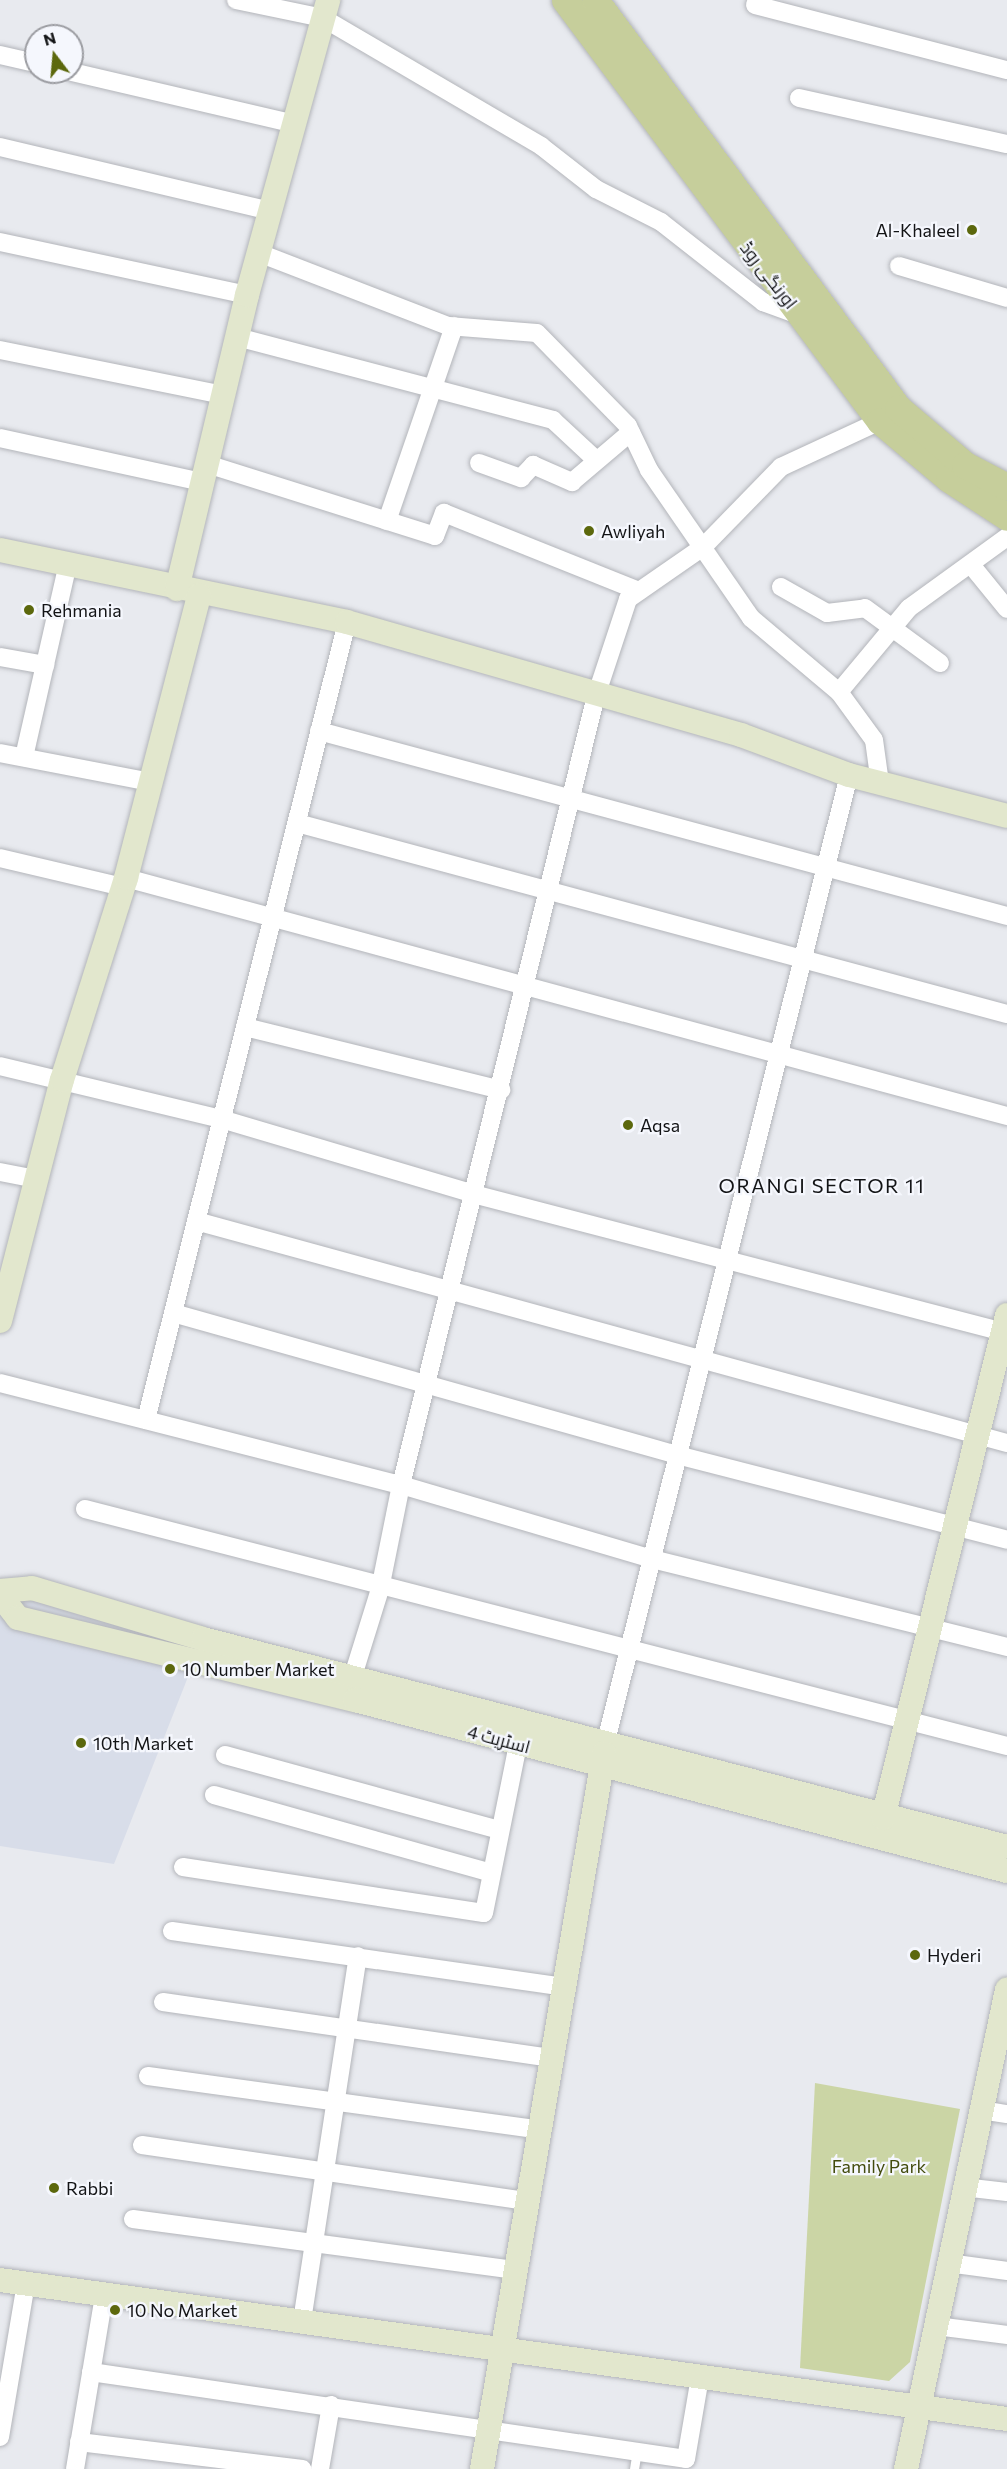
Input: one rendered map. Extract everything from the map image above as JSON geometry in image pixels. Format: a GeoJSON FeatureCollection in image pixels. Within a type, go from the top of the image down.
{"type":"FeatureCollection","features":[{"type":"Feature","properties":{"kind":"main road","name":"اورنگی روڈ"},"geometry":{"type":"LineString","coordinates":[[565,0],[880,421],[949,478],[1007,517]]}},
{"type":"Feature","properties":{"kind":"main road"},"geometry":{"type":"LineString","coordinates":[[595,0],[898,408],[965,465],[1007,487]]}},
{"type":"Feature","properties":{"kind":"street"},"geometry":{"type":"LineString","coordinates":[[236,0],[326,9],[541,146],[596,189],[662,222],[763,302],[800,315]]}},
{"type":"Feature","properties":{"kind":"street"},"geometry":{"type":"LineString","coordinates":[[755,5],[1007,70]]}},
{"type":"Feature","properties":{"kind":"street"},"geometry":{"type":"LineString","coordinates":[[0,1321],[5,1279],[37,1179],[62,1080],[124,883],[150,782],[188,592],[205,473],[247,295],[326,9]]}},
{"type":"Feature","properties":{"kind":"street"},"geometry":{"type":"LineString","coordinates":[[0,55],[24,60]]}},
{"type":"Feature","properties":{"kind":"street"},"geometry":{"type":"LineString","coordinates":[[84,75],[295,124]]}},
{"type":"Feature","properties":{"kind":"street"},"geometry":{"type":"LineString","coordinates":[[799,98],[1007,144]]}},
{"type":"Feature","properties":{"kind":"street"},"geometry":{"type":"LineString","coordinates":[[0,147],[271,211]]}},
{"type":"Feature","properties":{"kind":"street"},"geometry":{"type":"LineString","coordinates":[[0,242],[247,295]]}},
{"type":"Feature","properties":{"kind":"street"},"geometry":{"type":"LineString","coordinates":[[259,254],[403,312],[454,326],[537,333],[579,371],[631,432],[650,470],[751,618],[839,692],[874,740],[880,783]]}},
{"type":"Feature","properties":{"kind":"street"},"geometry":{"type":"LineString","coordinates":[[899,266],[1007,298]]}},
{"type":"Feature","properties":{"kind":"street"},"geometry":{"type":"LineString","coordinates":[[387,521],[454,326]]}},
{"type":"Feature","properties":{"kind":"street"},"geometry":{"type":"LineString","coordinates":[[237,337],[553,420],[594,458]]}},
{"type":"Feature","properties":{"kind":"street"},"geometry":{"type":"LineString","coordinates":[[0,350],[224,395]]}},
{"type":"Feature","properties":{"kind":"street"},"geometry":{"type":"LineString","coordinates":[[352,1679],[380,1589],[401,1485],[477,1195],[596,696],[628,599],[703,547],[781,467],[880,421]]}},
{"type":"Feature","properties":{"kind":"street"},"geometry":{"type":"LineString","coordinates":[[479,463],[521,478],[533,465],[572,482],[594,458],[631,432]]}},
{"type":"Feature","properties":{"kind":"street"},"geometry":{"type":"LineString","coordinates":[[0,438],[205,473],[435,536],[444,513],[639,591]]}},
{"type":"Feature","properties":{"kind":"street"},"geometry":{"type":"LineString","coordinates":[[839,692],[897,629],[909,608],[972,566],[1007,537]]}},
{"type":"Feature","properties":{"kind":"street"},"geometry":{"type":"LineString","coordinates":[[0,550],[68,563],[188,592],[347,622],[596,696],[741,735],[849,775],[1007,816]]}},
{"type":"Feature","properties":{"kind":"street"},"geometry":{"type":"LineString","coordinates":[[24,758],[68,563]]}},
{"type":"Feature","properties":{"kind":"street"},"geometry":{"type":"LineString","coordinates":[[972,566],[1007,609]]}},
{"type":"Feature","properties":{"kind":"street"},"geometry":{"type":"LineString","coordinates":[[781,587],[826,613],[865,608],[897,629],[940,663]]}},
{"type":"Feature","properties":{"kind":"street"},"geometry":{"type":"LineString","coordinates":[[146,1420],[347,622]]}},
{"type":"Feature","properties":{"kind":"street"},"geometry":{"type":"LineString","coordinates":[[0,657],[45,665]]}},
{"type":"Feature","properties":{"kind":"street"},"geometry":{"type":"LineString","coordinates":[[319,731],[1007,916]]}},
{"type":"Feature","properties":{"kind":"street"},"geometry":{"type":"LineString","coordinates":[[0,753],[150,782]]}},
{"type":"Feature","properties":{"kind":"street"},"geometry":{"type":"LineString","coordinates":[[482,2469],[603,1756],[724,1261],[782,1056],[849,775]]}},
{"type":"Feature","properties":{"kind":"street"},"geometry":{"type":"LineString","coordinates":[[297,823],[547,894],[805,958],[1007,1014]]}},
{"type":"Feature","properties":{"kind":"street"},"geometry":{"type":"LineString","coordinates":[[0,858],[272,916],[1007,1116]]}},
{"type":"Feature","properties":{"kind":"street"},"geometry":{"type":"LineString","coordinates":[[245,1027],[501,1090]]}},
{"type":"Feature","properties":{"kind":"street"},"geometry":{"type":"LineString","coordinates":[[0,1066],[221,1119],[477,1195],[724,1261],[1006,1327],[882,1818]]}},
{"type":"Feature","properties":{"kind":"street"},"geometry":{"type":"LineString","coordinates":[[0,1172],[37,1179]]}},
{"type":"Feature","properties":{"kind":"street"},"geometry":{"type":"LineString","coordinates":[[196,1221],[700,1362],[1007,1443]]}},
{"type":"Feature","properties":{"kind":"street"},"geometry":{"type":"LineString","coordinates":[[173,1313],[677,1455],[1007,1540]]}},
{"type":"Feature","properties":{"kind":"street"},"geometry":{"type":"LineString","coordinates":[[0,1383],[401,1485],[652,1559],[1007,1647]]}},
{"type":"Feature","properties":{"kind":"street"},"geometry":{"type":"LineString","coordinates":[[85,1509],[380,1589],[630,1649],[1007,1746]]}},
{"type":"Feature","properties":{"kind":"street","name":"اسٹریٹ 4"},"geometry":{"type":"LineString","coordinates":[[1007,1847],[603,1756],[518,1745],[18,1618],[0,1593],[32,1588],[352,1679],[603,1756],[1007,1871]]}},
{"type":"Feature","properties":{"kind":"street"},"geometry":{"type":"LineString","coordinates":[[183,1867],[484,1913],[518,1745]]}},
{"type":"Feature","properties":{"kind":"street"},"geometry":{"type":"LineString","coordinates":[[225,1755],[499,1830]]}},
{"type":"Feature","properties":{"kind":"street"},"geometry":{"type":"LineString","coordinates":[[214,1795],[491,1873]]}},
{"type":"Feature","properties":{"kind":"street"},"geometry":{"type":"LineString","coordinates":[[172,1931],[564,1987]]}},
{"type":"Feature","properties":{"kind":"street"},"geometry":{"type":"LineString","coordinates":[[302,2321],[338,2102],[358,1956]]}},
{"type":"Feature","properties":{"kind":"street"},"geometry":{"type":"LineString","coordinates":[[906,2469],[963,2187],[981,2110],[1001,2042],[1006,2001]]}},
{"type":"Feature","properties":{"kind":"street"},"geometry":{"type":"LineString","coordinates":[[164,2002],[552,2058]]}},
{"type":"Feature","properties":{"kind":"street"},"geometry":{"type":"LineString","coordinates":[[148,2076],[540,2130]]}},
{"type":"Feature","properties":{"kind":"street"},"geometry":{"type":"LineString","coordinates":[[981,2110],[1007,2114]]}},
{"type":"Feature","properties":{"kind":"street"},"geometry":{"type":"LineString","coordinates":[[142,2145],[527,2201]]}},
{"type":"Feature","properties":{"kind":"street"},"geometry":{"type":"LineString","coordinates":[[963,2187],[1007,2192]]}},
{"type":"Feature","properties":{"kind":"street"},"geometry":{"type":"LineString","coordinates":[[133,2218],[516,2270]]}},
{"type":"Feature","properties":{"kind":"street"},"geometry":{"type":"LineString","coordinates":[[948,2263],[1007,2271]]}},
{"type":"Feature","properties":{"kind":"street"},"geometry":{"type":"LineString","coordinates":[[0,2280],[1007,2419]]}},
{"type":"Feature","properties":{"kind":"street"},"geometry":{"type":"LineString","coordinates":[[0,2437],[26,2284]]}},
{"type":"Feature","properties":{"kind":"street"},"geometry":{"type":"LineString","coordinates":[[75,2469],[104,2295]]}},
{"type":"Feature","properties":{"kind":"street"},"geometry":{"type":"LineString","coordinates":[[936,2326],[1007,2335]]}},
{"type":"Feature","properties":{"kind":"street"},"geometry":{"type":"LineString","coordinates":[[91,2372],[489,2426],[686,2459],[700,2377]]}},
{"type":"Feature","properties":{"kind":"street"},"geometry":{"type":"LineString","coordinates":[[320,2469],[331,2405]]}},
{"type":"Feature","properties":{"kind":"street"},"geometry":{"type":"LineString","coordinates":[[79,2442],[302,2469]]}},
{"type":"Feature","properties":{"kind":"lane"},"geometry":{"type":"LineString","coordinates":[[634,2469],[637,2451]]}},
{"type":"Feature","properties":{"kind":"shaded area","name":"10th Market"},"geometry":{"type":"Polygon","coordinates":[[[0,1587],[203,1639],[114,1864],[0,1846],[0,1587]]]}},
{"type":"Feature","properties":{"kind":"green space","name":"Family Park"},"geometry":{"type":"Polygon","coordinates":[[[815,2083],[960,2109],[910,2362],[889,2381],[800,2368],[815,2083]]]}},
{"type":"Feature","properties":{"kind":"place","name":"Al-Khaleel"},"geometry":{"type":"Point","coordinates":[972,230]}},
{"type":"Feature","properties":{"kind":"place","name":"Awliyah"},"geometry":{"type":"Point","coordinates":[589,531]}},
{"type":"Feature","properties":{"kind":"place","name":"Rehmania"},"geometry":{"type":"Point","coordinates":[29,610]}},
{"type":"Feature","properties":{"kind":"place","name":"Aqsa"},"geometry":{"type":"Point","coordinates":[628,1125]}},
{"type":"Feature","properties":{"kind":"place","name":"10 Number Market"},"geometry":{"type":"Point","coordinates":[170,1669]}},
{"type":"Feature","properties":{"kind":"place","name":"10th Market"},"geometry":{"type":"Point","coordinates":[81,1743]}},
{"type":"Feature","properties":{"kind":"place","name":"Hyderi"},"geometry":{"type":"Point","coordinates":[915,1955]}},
{"type":"Feature","properties":{"kind":"place","name":"Rabbi"},"geometry":{"type":"Point","coordinates":[54,2188]}},
{"type":"Feature","properties":{"kind":"place","name":"10 No Market"},"geometry":{"type":"Point","coordinates":[115,2310]}},
{"type":"Feature","properties":{"kind":"district","name":"ORANGI SECTOR 11"},"geometry":{"type":"Point","coordinates":[822,1185]}}]}
